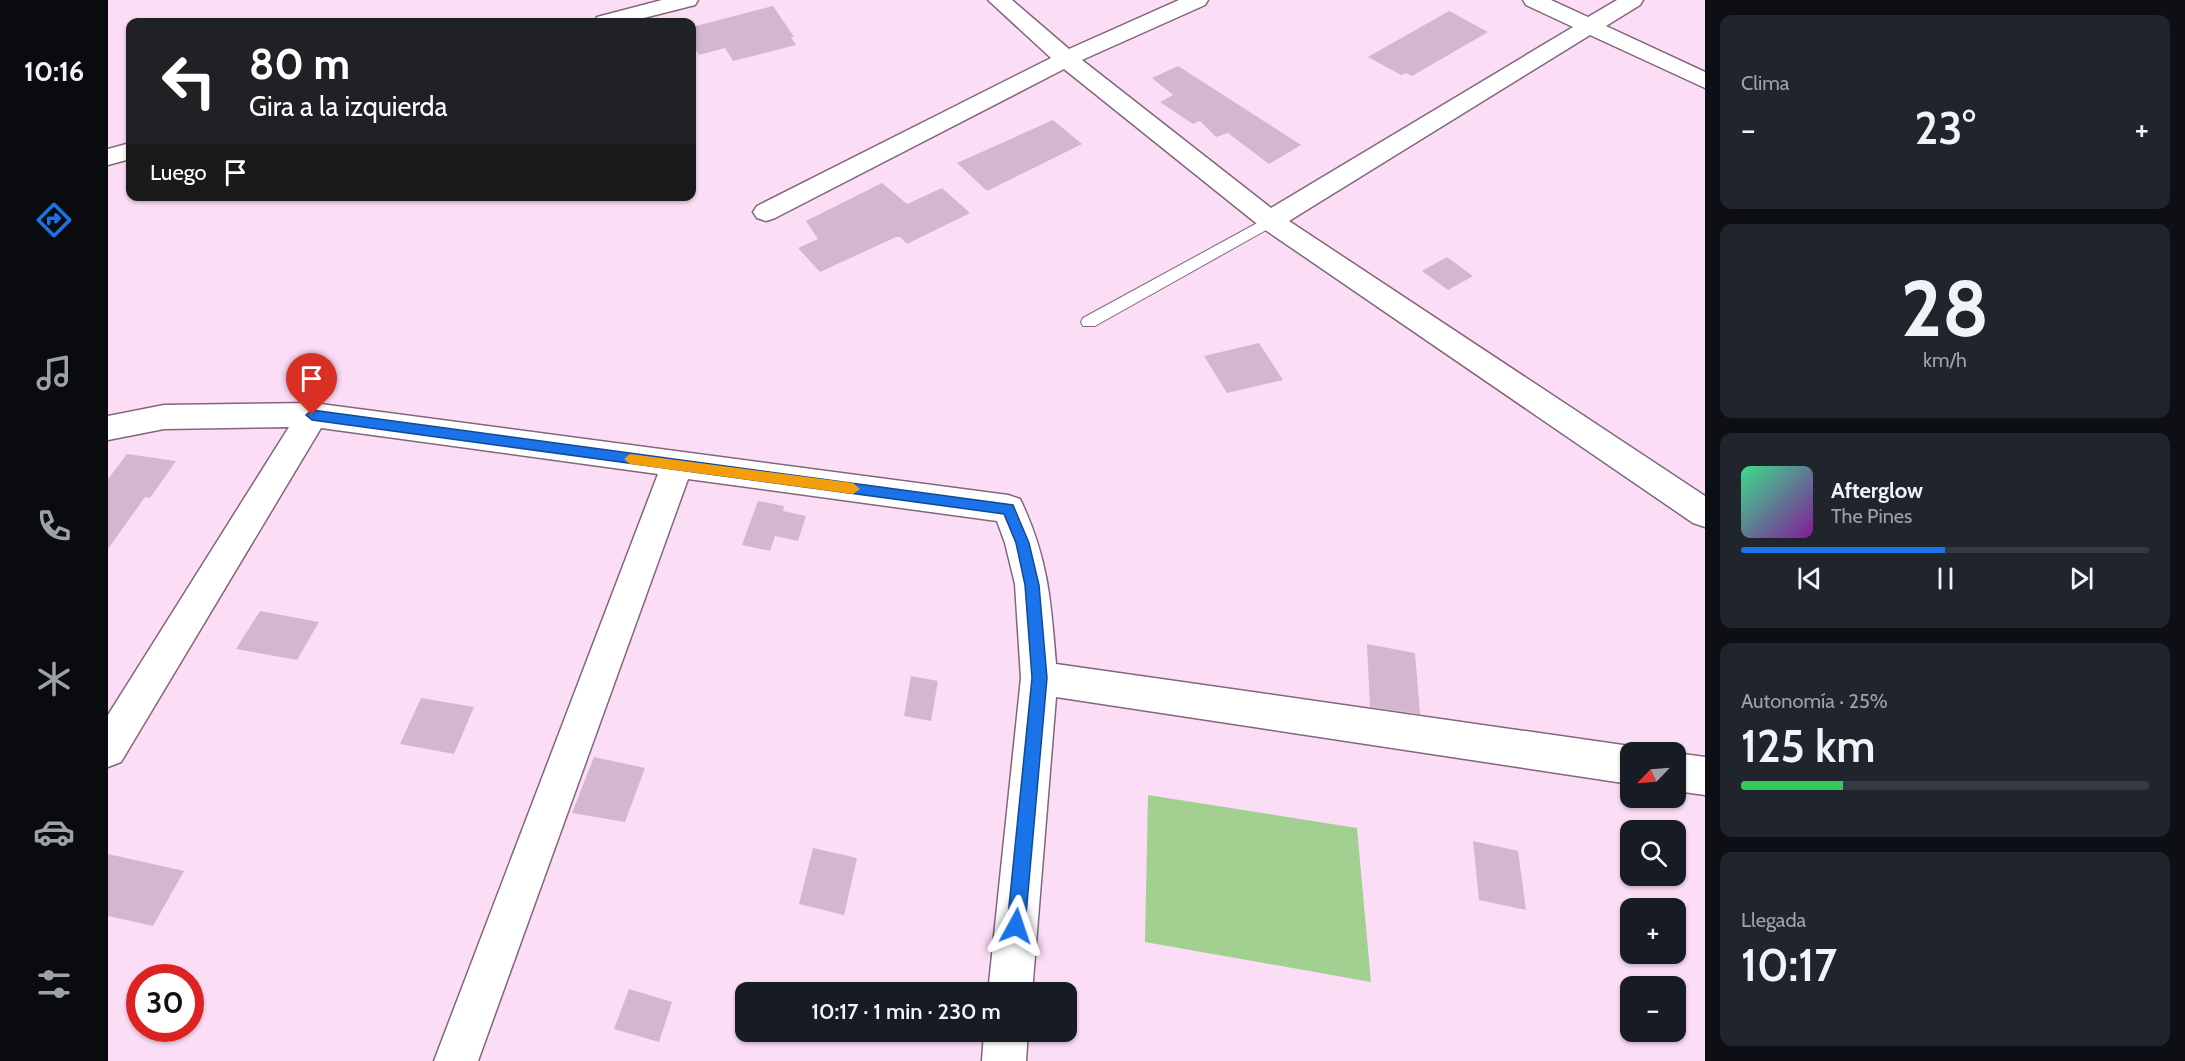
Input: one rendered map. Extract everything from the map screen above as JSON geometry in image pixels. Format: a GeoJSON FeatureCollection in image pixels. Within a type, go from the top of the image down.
{"type":"FeatureCollection","features":[{"type":"Feature","properties":{"kind":"street"},"geometry":{"type":"LineString","coordinates":[[620,18],[687,0]]}},
{"type":"Feature","properties":{"kind":"street"},"geometry":{"type":"LineString","coordinates":[[999,0],[1066,59],[1270,221],[1701,505]]}},
{"type":"Feature","properties":{"kind":"street"},"geometry":{"type":"LineString","coordinates":[[766,212],[1066,59],[1197,0]]}},
{"type":"Feature","properties":{"kind":"street"},"geometry":{"type":"LineString","coordinates":[[1533,0],[1705,81]]}},
{"type":"Feature","properties":{"kind":"street"},"geometry":{"type":"LineString","coordinates":[[1270,221],[1632,0]]}},
{"type":"Feature","properties":{"kind":"street"},"geometry":{"type":"LineString","coordinates":[[108,157],[126,152]]}},
{"type":"Feature","properties":{"kind":"street"},"geometry":{"type":"LineString","coordinates":[[108,428],[164,417],[312,415],[1008,509],[1022,543],[1032,585],[1039,678],[1011,982]]}},
{"type":"Feature","properties":{"kind":"street"},"geometry":{"type":"LineString","coordinates":[[108,749],[312,415]]}},
{"type":"Feature","properties":{"kind":"street"},"geometry":{"type":"LineString","coordinates":[[456,1061],[676,465]]}},
{"type":"Feature","properties":{"kind":"street"},"geometry":{"type":"LineString","coordinates":[[1039,678],[1620,764]]}},
{"type":"Feature","properties":{"kind":"street"},"geometry":{"type":"LineString","coordinates":[[1686,773],[1705,776]]}},
{"type":"Feature","properties":{"kind":"street"},"geometry":{"type":"LineString","coordinates":[[1004,1061],[1005,1042]]}},
{"type":"Feature","properties":{"kind":"lane"},"geometry":{"type":"LineString","coordinates":[[1089,322],[1270,221]]}},
{"type":"Feature","properties":{"kind":"green space"},"geometry":{"type":"Polygon","coordinates":[[[1148,795],[1357,828],[1371,982],[1145,942],[1148,795]]]}},
{"type":"Feature","properties":{"kind":"building"},"geometry":{"type":"Polygon","coordinates":[[[773,6],[794,37],[791,37],[796,45],[733,61],[725,48],[699,55],[696,50],[696,26],[773,6]]]}},
{"type":"Feature","properties":{"kind":"building"},"geometry":{"type":"Polygon","coordinates":[[[1449,11],[1488,32],[1412,76],[1406,73],[1401,75],[1368,57],[1449,11]]]}},
{"type":"Feature","properties":{"kind":"building"},"geometry":{"type":"Polygon","coordinates":[[[1178,66],[1301,145],[1269,164],[1228,133],[1216,137],[1200,121],[1193,124],[1160,102],[1173,95],[1152,78],[1178,66]]]}},
{"type":"Feature","properties":{"kind":"building"},"geometry":{"type":"Polygon","coordinates":[[[1053,120],[1082,144],[987,191],[957,163],[1053,120]]]}},
{"type":"Feature","properties":{"kind":"building"},"geometry":{"type":"Polygon","coordinates":[[[882,183],[907,204],[942,188],[970,213],[907,244],[900,237],[896,237],[820,272],[798,248],[818,239],[806,221],[882,183]]]}},
{"type":"Feature","properties":{"kind":"building"},"geometry":{"type":"Polygon","coordinates":[[[1447,257],[1473,276],[1448,290],[1422,271],[1447,257]]]}},
{"type":"Feature","properties":{"kind":"building"},"geometry":{"type":"Polygon","coordinates":[[[1259,343],[1283,380],[1227,393],[1204,356],[1259,343]]]}},
{"type":"Feature","properties":{"kind":"building"},"geometry":{"type":"Polygon","coordinates":[[[127,454],[176,461],[150,498],[145,497],[108,549],[108,479],[127,454]]]}},
{"type":"Feature","properties":{"kind":"building"},"geometry":{"type":"Polygon","coordinates":[[[758,501],[784,506],[783,511],[806,516],[798,541],[775,536],[770,551],[742,545],[758,501]]]}},
{"type":"Feature","properties":{"kind":"building"},"geometry":{"type":"Polygon","coordinates":[[[260,611],[319,622],[297,660],[236,649],[260,611]]]}},
{"type":"Feature","properties":{"kind":"building"},"geometry":{"type":"Polygon","coordinates":[[[1367,644],[1415,653],[1420,714],[1370,707],[1367,644]]]}},
{"type":"Feature","properties":{"kind":"building"},"geometry":{"type":"Polygon","coordinates":[[[911,676],[938,681],[931,721],[904,716],[911,676]]]}},
{"type":"Feature","properties":{"kind":"building"},"geometry":{"type":"Polygon","coordinates":[[[421,698],[474,707],[454,754],[400,744],[421,698]]]}},
{"type":"Feature","properties":{"kind":"building"},"geometry":{"type":"Polygon","coordinates":[[[594,757],[645,768],[625,822],[572,813],[594,757]]]}},
{"type":"Feature","properties":{"kind":"building"},"geometry":{"type":"Polygon","coordinates":[[[1473,841],[1518,851],[1526,910],[1479,900],[1473,841]]]}},
{"type":"Feature","properties":{"kind":"building"},"geometry":{"type":"Polygon","coordinates":[[[813,848],[857,858],[844,915],[799,904],[813,848]]]}},
{"type":"Feature","properties":{"kind":"building"},"geometry":{"type":"Polygon","coordinates":[[[108,854],[184,871],[153,926],[108,916],[108,854]]]}},
{"type":"Feature","properties":{"kind":"building"},"geometry":{"type":"Polygon","coordinates":[[[629,989],[672,1002],[659,1042],[614,1029],[629,989]]]}},
{"type":"Feature","properties":{"kind":"slow traffic"},"geometry":{"type":"LineString","coordinates":[[630,459],[853,489]]}},
{"type":"Feature","properties":{"kind":"route"},"geometry":{"type":"LineString","coordinates":[[312,415],[1008,509],[1022,543],[1032,585],[1039,678],[1016,926]]}}]}
